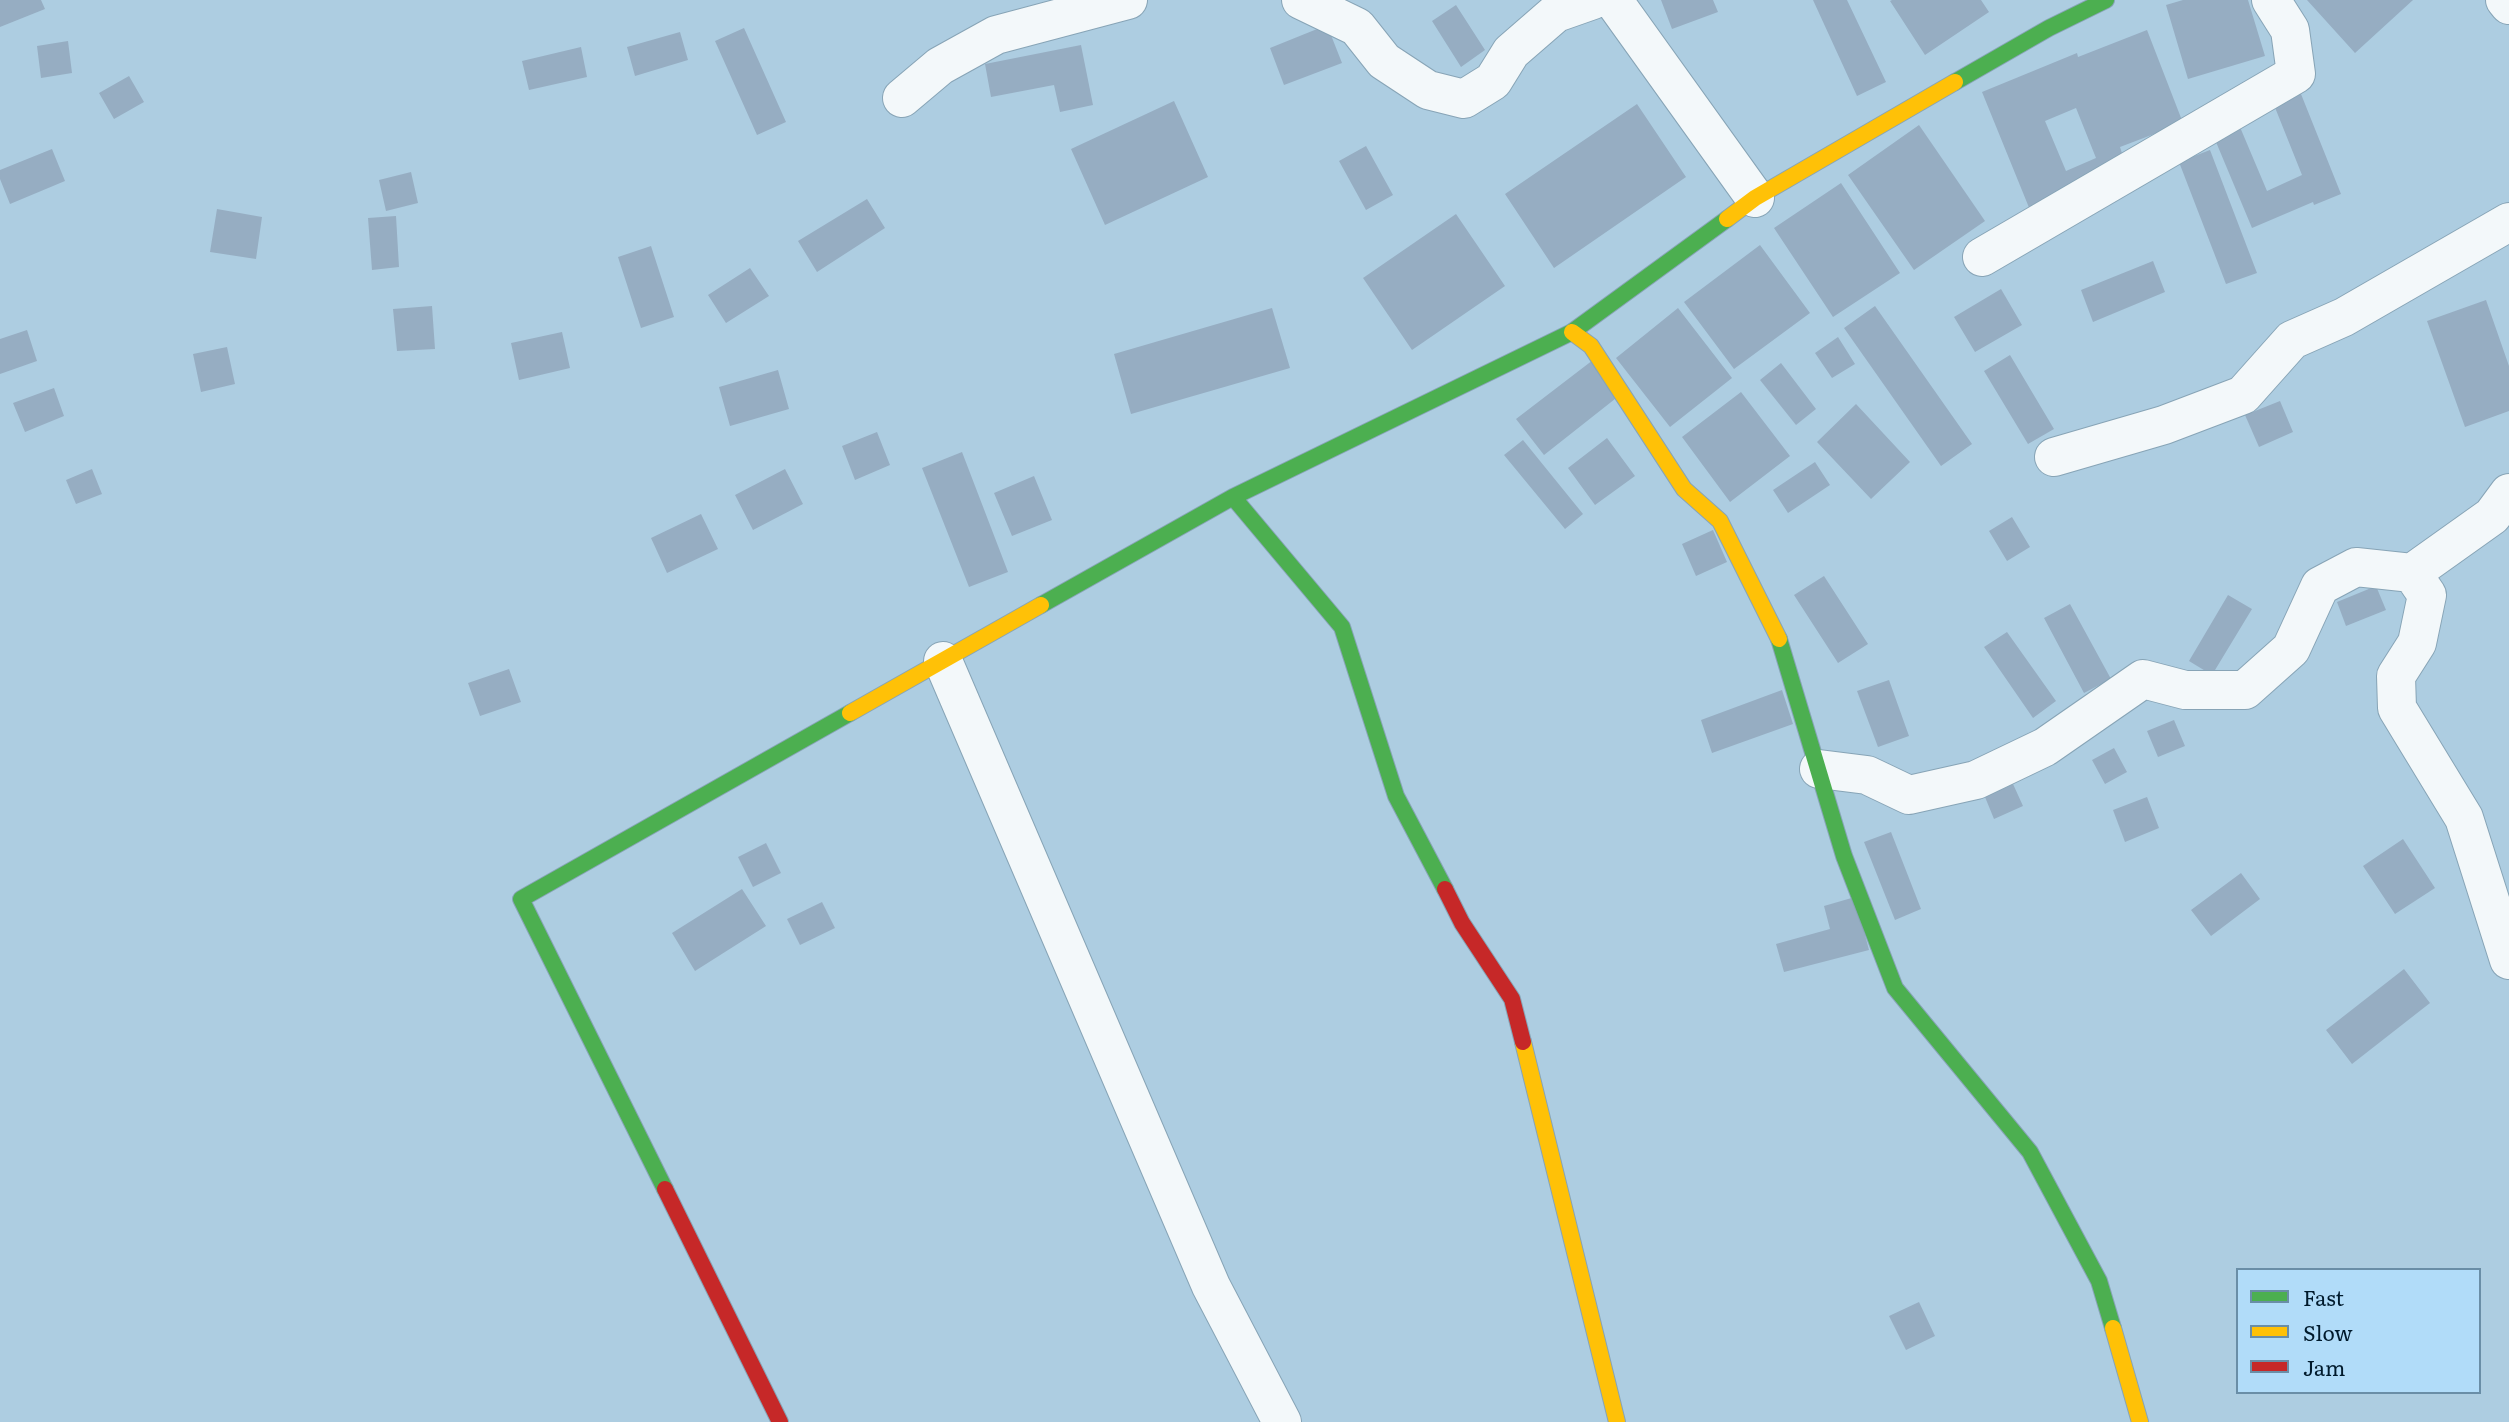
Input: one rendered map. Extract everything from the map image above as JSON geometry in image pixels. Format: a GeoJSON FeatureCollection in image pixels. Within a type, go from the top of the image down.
{"type":"FeatureCollection","features":[{"type":"Feature","properties":{"kind":"street"},"geometry":{"type":"LineString","coordinates":[[902,98],[940,66],[996,35],[1128,0]]}},
{"type":"Feature","properties":{"kind":"street"},"geometry":{"type":"LineString","coordinates":[[1301,0],[1357,27],[1384,61],[1428,90],[1464,99],[1493,81],[1511,52],[1556,13],[1593,0]]}},
{"type":"Feature","properties":{"kind":"street"},"geometry":{"type":"LineString","coordinates":[[1613,0],[1755,198]]}},
{"type":"Feature","properties":{"kind":"street"},"geometry":{"type":"LineString","coordinates":[[780,1422],[521,899],[1233,497],[1572,332],[1755,198],[2049,28],[2106,0]]}},
{"type":"Feature","properties":{"kind":"street"},"geometry":{"type":"LineString","coordinates":[[1982,257],[2296,74],[2290,30],[2271,0]]}},
{"type":"Feature","properties":{"kind":"street"},"geometry":{"type":"LineString","coordinates":[[2505,0],[2509,5]]}},
{"type":"Feature","properties":{"kind":"street"},"geometry":{"type":"LineString","coordinates":[[2054,457],[2164,425],[2243,395],[2292,340],[2344,317],[2509,222]]}},
{"type":"Feature","properties":{"kind":"street"},"geometry":{"type":"LineString","coordinates":[[1572,332],[1591,346],[1684,489],[1720,521],[1781,643],[1844,856],[1895,988],[2030,1152],[2099,1281],[2140,1422]]}},
{"type":"Feature","properties":{"kind":"street"},"geometry":{"type":"LineString","coordinates":[[1819,769],[1867,775],[1909,795],[1976,780],[2045,747],[2143,679],[2185,690],[2245,690],[2291,649],[2320,586],[2356,567],[2412,573],[2493,516],[2509,492]]}},
{"type":"Feature","properties":{"kind":"street"},"geometry":{"type":"LineString","coordinates":[[1233,497],[1342,627],[1396,796],[1462,923],[1512,999],[1617,1422]]}},
{"type":"Feature","properties":{"kind":"street"},"geometry":{"type":"LineString","coordinates":[[2412,573],[2427,595],[2417,643],[2396,676],[2397,708],[2464,818],[2499,894],[2509,960]]}},
{"type":"Feature","properties":{"kind":"street"},"geometry":{"type":"LineString","coordinates":[[943,662],[1212,1286],[1282,1422]]}},
{"type":"Feature","properties":{"kind":"building"},"geometry":{"type":"Polygon","coordinates":[[[0,0],[41,0],[45,9],[0,27],[0,0]]]}},
{"type":"Feature","properties":{"kind":"building"},"geometry":{"type":"Polygon","coordinates":[[[1661,0],[1713,0],[1718,12],[1672,29],[1661,0]]]}},
{"type":"Feature","properties":{"kind":"building"},"geometry":{"type":"Polygon","coordinates":[[[1813,0],[1847,0],[1886,82],[1857,96],[1813,0]]]}},
{"type":"Feature","properties":{"kind":"building"},"geometry":{"type":"Polygon","coordinates":[[[1981,0],[1989,12],[1925,55],[1890,1],[1981,0]]]}},
{"type":"Feature","properties":{"kind":"building"},"geometry":{"type":"Polygon","coordinates":[[[2183,0],[2248,0],[2265,56],[2188,79],[2166,5],[2183,0]]]}},
{"type":"Feature","properties":{"kind":"building"},"geometry":{"type":"Polygon","coordinates":[[[2307,0],[2413,0],[2355,53],[2307,0]]]}},
{"type":"Feature","properties":{"kind":"building"},"geometry":{"type":"Polygon","coordinates":[[[1456,5],[1485,50],[1461,67],[1432,21],[1456,5]]]}},
{"type":"Feature","properties":{"kind":"building"},"geometry":{"type":"Polygon","coordinates":[[[1327,25],[1342,63],[1284,85],[1270,48],[1327,25]]]}},
{"type":"Feature","properties":{"kind":"building"},"geometry":{"type":"Polygon","coordinates":[[[744,28],[786,122],[757,135],[715,41],[744,28]]]}},
{"type":"Feature","properties":{"kind":"building"},"geometry":{"type":"Polygon","coordinates":[[[2147,30],[2183,123],[2120,147],[2127,169],[2030,210],[1982,92],[2077,53],[2078,57],[2147,30]],[[2076,108],[2045,121],[2066,171],[2096,158],[2076,108]]]}},
{"type":"Feature","properties":{"kind":"building"},"geometry":{"type":"Polygon","coordinates":[[[680,32],[688,60],[635,76],[627,47],[680,32]]]}},
{"type":"Feature","properties":{"kind":"building"},"geometry":{"type":"Polygon","coordinates":[[[68,41],[72,73],[41,78],[37,46],[68,41]]]}},
{"type":"Feature","properties":{"kind":"building"},"geometry":{"type":"Polygon","coordinates":[[[1081,45],[1093,105],[1060,112],[1054,85],[991,97],[985,64],[1081,45]]]}},
{"type":"Feature","properties":{"kind":"building"},"geometry":{"type":"Polygon","coordinates":[[[581,47],[587,77],[529,90],[522,61],[581,47]]]}},
{"type":"Feature","properties":{"kind":"building"},"geometry":{"type":"Polygon","coordinates":[[[129,76],[144,102],[114,119],[99,93],[129,76]]]}},
{"type":"Feature","properties":{"kind":"building"},"geometry":{"type":"Polygon","coordinates":[[[2299,89],[2341,194],[2314,205],[2313,202],[2252,228],[2211,130],[2237,120],[2267,191],[2302,175],[2272,100],[2299,89]]]}},
{"type":"Feature","properties":{"kind":"building"},"geometry":{"type":"Polygon","coordinates":[[[1174,101],[1208,177],[1105,225],[1071,149],[1174,101]]]}},
{"type":"Feature","properties":{"kind":"building"},"geometry":{"type":"Polygon","coordinates":[[[1637,104],[1686,177],[1554,268],[1505,194],[1637,104]]]}},
{"type":"Feature","properties":{"kind":"building"},"geometry":{"type":"Polygon","coordinates":[[[1919,125],[1985,221],[1914,270],[1848,175],[1919,125]]]}},
{"type":"Feature","properties":{"kind":"building"},"geometry":{"type":"Polygon","coordinates":[[[1366,146],[1393,195],[1366,210],[1339,161],[1366,146]]]}},
{"type":"Feature","properties":{"kind":"building"},"geometry":{"type":"Polygon","coordinates":[[[52,149],[65,181],[10,204],[0,179],[0,170],[52,149]]]}},
{"type":"Feature","properties":{"kind":"building"},"geometry":{"type":"Polygon","coordinates":[[[2210,150],[2257,273],[2226,284],[2179,162],[2210,150]]]}},
{"type":"Feature","properties":{"kind":"building"},"geometry":{"type":"Polygon","coordinates":[[[411,172],[418,203],[386,211],[379,180],[411,172]]]}},
{"type":"Feature","properties":{"kind":"building"},"geometry":{"type":"Polygon","coordinates":[[[1841,183],[1900,273],[1833,317],[1774,228],[1841,183]]]}},
{"type":"Feature","properties":{"kind":"building"},"geometry":{"type":"Polygon","coordinates":[[[867,199],[885,228],[817,272],[798,241],[867,199]]]}},
{"type":"Feature","properties":{"kind":"building"},"geometry":{"type":"Polygon","coordinates":[[[217,209],[262,217],[256,259],[210,252],[217,209]]]}},
{"type":"Feature","properties":{"kind":"building"},"geometry":{"type":"Polygon","coordinates":[[[1456,214],[1505,286],[1412,350],[1363,278],[1456,214]]]}},
{"type":"Feature","properties":{"kind":"building"},"geometry":{"type":"Polygon","coordinates":[[[396,216],[399,267],[372,270],[368,218],[396,216]]]}},
{"type":"Feature","properties":{"kind":"building"},"geometry":{"type":"Polygon","coordinates":[[[1760,245],[1810,313],[1734,369],[1684,302],[1760,245]]]}},
{"type":"Feature","properties":{"kind":"building"},"geometry":{"type":"Polygon","coordinates":[[[651,246],[674,317],[641,328],[618,257],[651,246]]]}},
{"type":"Feature","properties":{"kind":"building"},"geometry":{"type":"Polygon","coordinates":[[[2153,261],[2165,292],[2093,322],[2081,290],[2153,261]]]}},
{"type":"Feature","properties":{"kind":"building"},"geometry":{"type":"Polygon","coordinates":[[[750,268],[769,296],[726,323],[708,295],[750,268]]]}},
{"type":"Feature","properties":{"kind":"building"},"geometry":{"type":"Polygon","coordinates":[[[2001,289],[2022,325],[1975,352],[1954,317],[2001,289]]]}},
{"type":"Feature","properties":{"kind":"building"},"geometry":{"type":"Polygon","coordinates":[[[2486,300],[2509,366],[2509,411],[2465,427],[2427,321],[2486,300]]]}},
{"type":"Feature","properties":{"kind":"building"},"geometry":{"type":"Polygon","coordinates":[[[432,306],[435,349],[397,351],[393,309],[432,306]]]}},
{"type":"Feature","properties":{"kind":"building"},"geometry":{"type":"Polygon","coordinates":[[[1875,306],[1972,444],[1941,466],[1844,328],[1875,306]]]}},
{"type":"Feature","properties":{"kind":"building"},"geometry":{"type":"Polygon","coordinates":[[[1272,308],[1290,368],[1131,414],[1114,354],[1272,308]]]}},
{"type":"Feature","properties":{"kind":"building"},"geometry":{"type":"Polygon","coordinates":[[[1678,308],[1732,378],[1670,427],[1616,358],[1678,308]]]}},
{"type":"Feature","properties":{"kind":"building"},"geometry":{"type":"Polygon","coordinates":[[[27,330],[37,361],[0,374],[0,339],[27,330]]]}},
{"type":"Feature","properties":{"kind":"building"},"geometry":{"type":"Polygon","coordinates":[[[562,332],[570,368],[519,380],[511,343],[562,332]]]}},
{"type":"Feature","properties":{"kind":"building"},"geometry":{"type":"Polygon","coordinates":[[[1838,337],[1855,364],[1832,378],[1815,353],[1838,337]]]}},
{"type":"Feature","properties":{"kind":"building"},"geometry":{"type":"Polygon","coordinates":[[[227,347],[235,384],[201,392],[193,354],[227,347]]]}},
{"type":"Feature","properties":{"kind":"building"},"geometry":{"type":"Polygon","coordinates":[[[2010,355],[2054,429],[2028,444],[1984,371],[2010,355]]]}},
{"type":"Feature","properties":{"kind":"building"},"geometry":{"type":"Polygon","coordinates":[[[1593,360],[1620,395],[1544,455],[1516,419],[1593,360]]]}},
{"type":"Feature","properties":{"kind":"building"},"geometry":{"type":"Polygon","coordinates":[[[1781,363],[1816,409],[1796,425],[1760,380],[1781,363]]]}},
{"type":"Feature","properties":{"kind":"building"},"geometry":{"type":"Polygon","coordinates":[[[778,370],[789,409],[730,426],[719,387],[778,370]]]}},
{"type":"Feature","properties":{"kind":"building"},"geometry":{"type":"Polygon","coordinates":[[[54,388],[64,416],[25,432],[13,403],[54,388]]]}},
{"type":"Feature","properties":{"kind":"building"},"geometry":{"type":"Polygon","coordinates":[[[1741,392],[1790,456],[1730,502],[1682,437],[1741,392]]]}},
{"type":"Feature","properties":{"kind":"building"},"geometry":{"type":"Polygon","coordinates":[[[2280,401],[2293,432],[2259,447],[2245,415],[2280,401]]]}},
{"type":"Feature","properties":{"kind":"building"},"geometry":{"type":"Polygon","coordinates":[[[1856,404],[1910,462],[1871,499],[1817,442],[1856,404]]]}},
{"type":"Feature","properties":{"kind":"building"},"geometry":{"type":"Polygon","coordinates":[[[877,432],[890,465],[855,480],[842,446],[877,432]]]}},
{"type":"Feature","properties":{"kind":"building"},"geometry":{"type":"Polygon","coordinates":[[[1607,438],[1635,476],[1595,505],[1568,468],[1607,438]]]}},
{"type":"Feature","properties":{"kind":"building"},"geometry":{"type":"Polygon","coordinates":[[[1523,440],[1583,514],[1565,529],[1504,455],[1523,440]]]}},
{"type":"Feature","properties":{"kind":"building"},"geometry":{"type":"Polygon","coordinates":[[[962,452],[1008,572],[969,587],[922,468],[962,452]]]}},
{"type":"Feature","properties":{"kind":"building"},"geometry":{"type":"Polygon","coordinates":[[[1815,462],[1830,485],[1788,513],[1773,490],[1815,462]]]}},
{"type":"Feature","properties":{"kind":"building"},"geometry":{"type":"Polygon","coordinates":[[[92,469],[102,494],[76,504],[66,480],[92,469]]]}},
{"type":"Feature","properties":{"kind":"building"},"geometry":{"type":"Polygon","coordinates":[[[785,469],[803,504],[753,530],[735,495],[785,469]]]}},
{"type":"Feature","properties":{"kind":"building"},"geometry":{"type":"Polygon","coordinates":[[[1034,476],[1052,520],[1012,536],[994,493],[1034,476]]]}},
{"type":"Feature","properties":{"kind":"building"},"geometry":{"type":"Polygon","coordinates":[[[701,514],[718,549],[667,573],[651,538],[701,514]]]}},
{"type":"Feature","properties":{"kind":"building"},"geometry":{"type":"Polygon","coordinates":[[[2012,517],[2030,547],[2007,561],[1989,531],[2012,517]]]}},
{"type":"Feature","properties":{"kind":"building"},"geometry":{"type":"Polygon","coordinates":[[[1713,530],[1727,562],[1696,576],[1682,544],[1713,530]]]}},
{"type":"Feature","properties":{"kind":"building"},"geometry":{"type":"Polygon","coordinates":[[[1824,576],[1868,644],[1838,663],[1794,595],[1824,576]]]}},
{"type":"Feature","properties":{"kind":"building"},"geometry":{"type":"Polygon","coordinates":[[[2376,586],[2386,610],[2346,626],[2337,602],[2376,586]]]}},
{"type":"Feature","properties":{"kind":"building"},"geometry":{"type":"Polygon","coordinates":[[[2228,595],[2252,609],[2212,675],[2189,661],[2228,595]]]}},
{"type":"Feature","properties":{"kind":"building"},"geometry":{"type":"Polygon","coordinates":[[[2070,604],[2111,679],[2084,693],[2044,618],[2070,604]]]}},
{"type":"Feature","properties":{"kind":"building"},"geometry":{"type":"Polygon","coordinates":[[[2007,632],[2056,701],[2033,718],[1984,647],[2007,632]]]}},
{"type":"Feature","properties":{"kind":"building"},"geometry":{"type":"Polygon","coordinates":[[[509,669],[521,702],[480,716],[468,683],[509,669]]]}},
{"type":"Feature","properties":{"kind":"building"},"geometry":{"type":"Polygon","coordinates":[[[1889,680],[1909,736],[1878,747],[1857,691],[1889,680]]]}},
{"type":"Feature","properties":{"kind":"building"},"geometry":{"type":"Polygon","coordinates":[[[1782,690],[1793,724],[1712,753],[1701,720],[1782,690]]]}},
{"type":"Feature","properties":{"kind":"building"},"geometry":{"type":"Polygon","coordinates":[[[2174,720],[2185,746],[2158,757],[2147,731],[2174,720]]]}},
{"type":"Feature","properties":{"kind":"building"},"geometry":{"type":"Polygon","coordinates":[[[2114,748],[2127,772],[2105,784],[2092,760],[2114,748]]]}},
{"type":"Feature","properties":{"kind":"building"},"geometry":{"type":"Polygon","coordinates":[[[2013,784],[2023,806],[1994,819],[1985,797],[2013,784]]]}},
{"type":"Feature","properties":{"kind":"building"},"geometry":{"type":"Polygon","coordinates":[[[2147,797],[2159,828],[2125,842],[2113,810],[2147,797]]]}},
{"type":"Feature","properties":{"kind":"building"},"geometry":{"type":"Polygon","coordinates":[[[1891,832],[1921,909],[1895,920],[1864,842],[1891,832]]]}},
{"type":"Feature","properties":{"kind":"building"},"geometry":{"type":"Polygon","coordinates":[[[2403,839],[2435,888],[2395,914],[2363,866],[2403,839]]]}},
{"type":"Feature","properties":{"kind":"building"},"geometry":{"type":"Polygon","coordinates":[[[766,843],[781,873],[753,887],[738,857],[766,843]]]}},
{"type":"Feature","properties":{"kind":"building"},"geometry":{"type":"Polygon","coordinates":[[[2241,873],[2260,899],[2211,936],[2191,910],[2241,873]]]}},
{"type":"Feature","properties":{"kind":"building"},"geometry":{"type":"Polygon","coordinates":[[[742,889],[766,926],[695,971],[672,933],[742,889]]]}},
{"type":"Feature","properties":{"kind":"building"},"geometry":{"type":"Polygon","coordinates":[[[1855,897],[1869,950],[1784,972],[1776,944],[1830,929],[1824,906],[1855,897]]]}},
{"type":"Feature","properties":{"kind":"building"},"geometry":{"type":"Polygon","coordinates":[[[822,902],[835,928],[800,945],[787,919],[822,902]]]}},
{"type":"Feature","properties":{"kind":"building"},"geometry":{"type":"Polygon","coordinates":[[[2404,969],[2430,1003],[2352,1064],[2326,1030],[2404,969]]]}},
{"type":"Feature","properties":{"kind":"building"},"geometry":{"type":"Polygon","coordinates":[[[1919,1302],[1935,1336],[1906,1350],[1889,1316],[1919,1302]]]}},
{"type":"Feature","properties":{"kind":"traffic: fast"},"geometry":{"type":"LineString","coordinates":[[1955,82],[2049,28],[2106,0]]}},
{"type":"Feature","properties":{"kind":"traffic: fast"},"geometry":{"type":"LineString","coordinates":[[1041,605],[1233,497],[1572,332],[1727,219]]}},
{"type":"Feature","properties":{"kind":"traffic: fast"},"geometry":{"type":"LineString","coordinates":[[1233,497],[1342,627],[1396,796],[1445,889]]}},
{"type":"Feature","properties":{"kind":"traffic: fast"},"geometry":{"type":"LineString","coordinates":[[1779,639],[1844,856],[1895,988],[2030,1152],[2099,1281],[2113,1328]]}},
{"type":"Feature","properties":{"kind":"traffic: fast"},"geometry":{"type":"LineString","coordinates":[[665,1189],[521,899],[850,713]]}},
{"type":"Feature","properties":{"kind":"traffic: slow"},"geometry":{"type":"LineString","coordinates":[[1727,219],[1755,198],[1955,82]]}},
{"type":"Feature","properties":{"kind":"traffic: slow"},"geometry":{"type":"LineString","coordinates":[[1572,332],[1591,346],[1684,489],[1720,521],[1779,639]]}},
{"type":"Feature","properties":{"kind":"traffic: slow"},"geometry":{"type":"LineString","coordinates":[[850,713],[1041,605]]}},
{"type":"Feature","properties":{"kind":"traffic: slow"},"geometry":{"type":"LineString","coordinates":[[1523,1042],[1617,1422]]}},
{"type":"Feature","properties":{"kind":"traffic: slow"},"geometry":{"type":"LineString","coordinates":[[2113,1328],[2140,1422]]}},
{"type":"Feature","properties":{"kind":"traffic: jam"},"geometry":{"type":"LineString","coordinates":[[1445,889],[1462,923],[1512,999],[1523,1042]]}},
{"type":"Feature","properties":{"kind":"traffic: jam"},"geometry":{"type":"LineString","coordinates":[[665,1189],[780,1422]]}}]}
